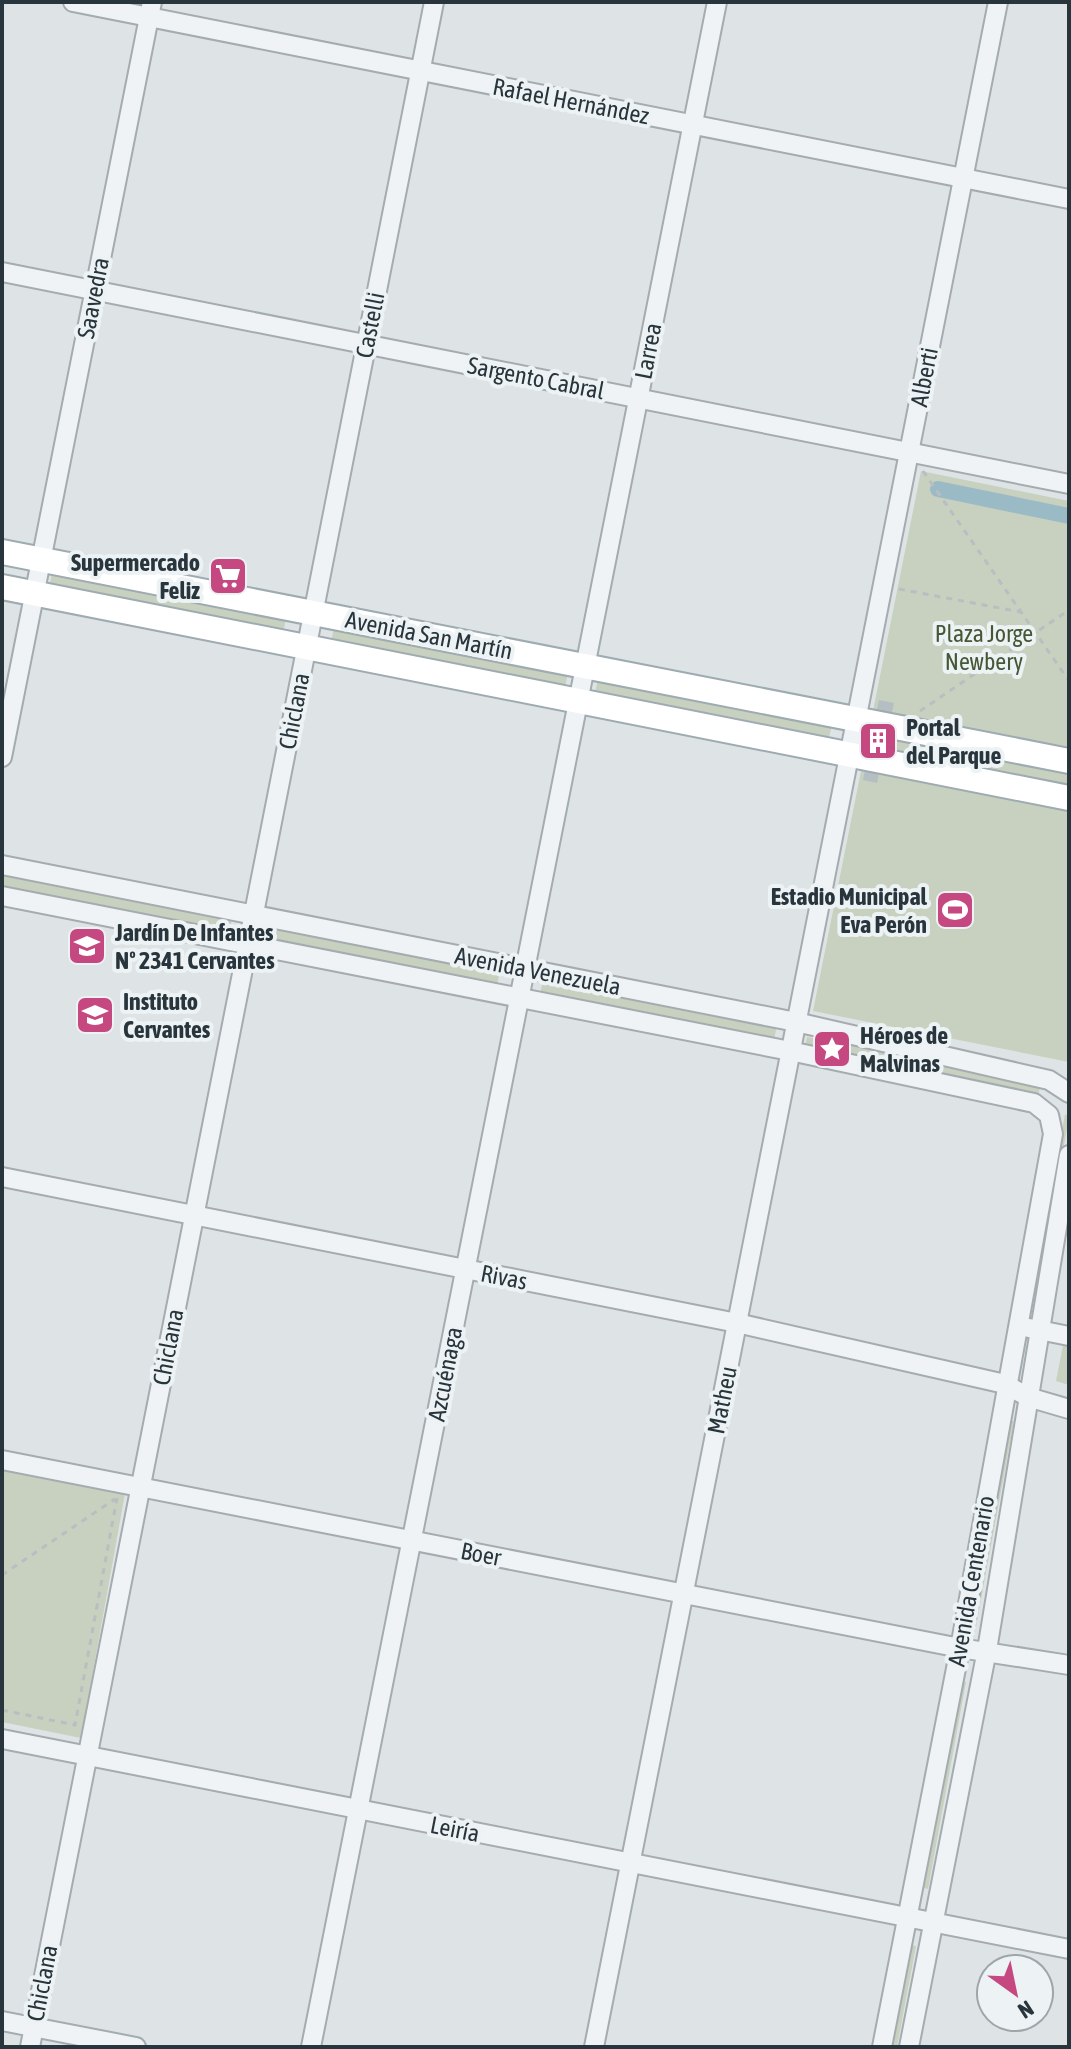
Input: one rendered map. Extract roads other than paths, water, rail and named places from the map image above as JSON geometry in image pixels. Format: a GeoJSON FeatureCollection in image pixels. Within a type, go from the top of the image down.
{"type":"FeatureCollection","features":[{"type":"Feature","properties":{"kind":"main road","name":"Avenida San Martín"},"geometry":{"type":"LineString","coordinates":[[2,552],[1069,761]]}},
{"type":"Feature","properties":{"kind":"main road","name":"Avenida San Martín"},"geometry":{"type":"LineString","coordinates":[[2,587],[1069,798]]}},
{"type":"Feature","properties":{"kind":"street","name":"Rafael Hernández"},"geometry":{"type":"LineString","coordinates":[[73,2],[150,10],[420,71],[1069,199]]}},
{"type":"Feature","properties":{"kind":"street","name":"Castelli"},"geometry":{"type":"LineString","coordinates":[[306,647],[434,2]]}},
{"type":"Feature","properties":{"kind":"street","name":"Larrea"},"geometry":{"type":"LineString","coordinates":[[579,700],[717,2]]}},
{"type":"Feature","properties":{"kind":"street","name":"Alberti"},"geometry":{"type":"LineString","coordinates":[[849,753],[998,2]]}},
{"type":"Feature","properties":{"kind":"street","name":"Saavedra"},"geometry":{"type":"LineString","coordinates":[[2,757],[150,10]]}},
{"type":"Feature","properties":{"kind":"street","name":"Sargento Cabral"},"geometry":{"type":"LineString","coordinates":[[2,272],[1069,484]]}},
{"type":"Feature","properties":{"kind":"street","name":"Chiclana"},"geometry":{"type":"LineString","coordinates":[[30,2047],[306,647]]}},
{"type":"Feature","properties":{"kind":"street","name":"Azcuénaga"},"geometry":{"type":"LineString","coordinates":[[311,2047],[579,700]]}},
{"type":"Feature","properties":{"kind":"street","name":"Matheu"},"geometry":{"type":"LineString","coordinates":[[594,2047],[849,753]]}},
{"type":"Feature","properties":{"kind":"street","name":"Avenida Venezuela"},"geometry":{"type":"LineString","coordinates":[[2,865],[796,1022],[1049,1080],[1069,1093]]}},
{"type":"Feature","properties":{"kind":"street","name":"Avenida Venezuela"},"geometry":{"type":"LineString","coordinates":[[2,896],[790,1051],[1034,1103],[1049,1115]]}},
{"type":"Feature","properties":{"kind":"street"},"geometry":{"type":"LineString","coordinates":[[1049,1115],[1069,1102]]}},
{"type":"Feature","properties":{"kind":"street","name":"Avenida Centenario"},"geometry":{"type":"LineString","coordinates":[[909,2047],[987,1650],[1017,1391],[1017,1325],[1053,1134],[1049,1115]]}},
{"type":"Feature","properties":{"kind":"street","name":"Avenida Centenario"},"geometry":{"type":"LineString","coordinates":[[882,2047],[960,1648],[1017,1391],[1040,1330],[1069,1155]]}},
{"type":"Feature","properties":{"kind":"street","name":"Rivas"},"geometry":{"type":"LineString","coordinates":[[2,1177],[737,1323],[1017,1391],[1069,1409]]}},
{"type":"Feature","properties":{"kind":"street"},"geometry":{"type":"LineString","coordinates":[[1017,1325],[1069,1336]]}},
{"type":"Feature","properties":{"kind":"street","name":"Boer"},"geometry":{"type":"LineString","coordinates":[[2,1460],[960,1648],[1069,1665]]}},
{"type":"Feature","properties":{"kind":"street","name":"Leiría"},"geometry":{"type":"LineString","coordinates":[[2,1739],[1069,1949]]}},
{"type":"Feature","properties":{"kind":"street"},"geometry":{"type":"LineString","coordinates":[[2,2021],[136,2047]]}},
{"type":"Feature","properties":{"kind":"waterway"},"geometry":{"type":"LineString","coordinates":[[938,489],[1069,516]]}},
{"type":"Feature","properties":{"kind":"place","name":"Supermercado Feliz"},"geometry":{"type":"Point","coordinates":[228,576]}},
{"type":"Feature","properties":{"kind":"place","name":"Portal del Parque"},"geometry":{"type":"Point","coordinates":[878,741]}},
{"type":"Feature","properties":{"kind":"place","name":"Estadio Municipal Eva Perón"},"geometry":{"type":"Point","coordinates":[955,910]}},
{"type":"Feature","properties":{"kind":"place","name":"Jardín De Infantes Nº 2341 Cervantes"},"geometry":{"type":"Point","coordinates":[87,946]}},
{"type":"Feature","properties":{"kind":"place","name":"Instituto Cervantes"},"geometry":{"type":"Point","coordinates":[95,1015]}},
{"type":"Feature","properties":{"kind":"place","name":"Héroes de Malvinas"},"geometry":{"type":"Point","coordinates":[832,1049]}},
{"type":"Feature","properties":{"kind":"park label","name":"Plaza Jorge Newbery"},"geometry":{"type":"Point","coordinates":[984,647]}}]}
